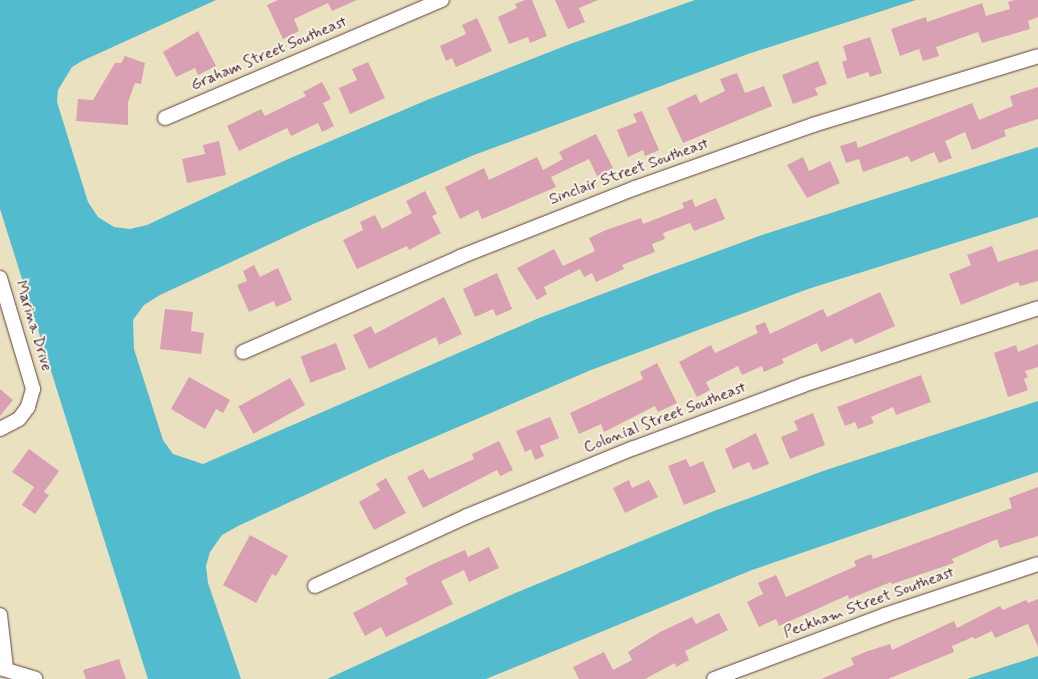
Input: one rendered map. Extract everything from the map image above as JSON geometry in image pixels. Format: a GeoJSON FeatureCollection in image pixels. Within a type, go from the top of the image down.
{"type":"FeatureCollection","features":[{"type":"Feature","properties":{"kind":"street","name":"Graham Street Southeast"},"geometry":{"type":"LineString","coordinates":[[165,118],[442,0]]}},
{"type":"Feature","properties":{"kind":"street","name":"Sinclair Street Southeast"},"geometry":{"type":"LineString","coordinates":[[243,352],[460,257],[635,188],[813,125],[1038,56]]}},
{"type":"Feature","properties":{"kind":"street","name":"Marina Drive"},"geometry":{"type":"LineString","coordinates":[[0,278],[33,389],[28,407],[19,419],[0,429]]}},
{"type":"Feature","properties":{"kind":"street","name":"Colonial Street Southeast"},"geometry":{"type":"LineString","coordinates":[[315,586],[467,516],[651,441],[803,385],[1038,308]]}},
{"type":"Feature","properties":{"kind":"street","name":"Peckham Street Southeast"},"geometry":{"type":"LineString","coordinates":[[714,679],[885,615],[1038,564]]}},
{"type":"Feature","properties":{"kind":"street"},"geometry":{"type":"LineString","coordinates":[[0,616],[3,668],[35,679]]}},
{"type":"Feature","properties":{"kind":"water"},"geometry":{"type":"Polygon","coordinates":[[[0,0],[216,0],[82,61],[72,67],[58,90],[57,102],[88,202],[98,217],[114,227],[130,229],[147,225],[286,160],[427,100],[570,44],[695,0],[916,0],[748,54],[474,155],[311,225],[160,295],[144,305],[133,320],[134,349],[163,440],[173,454],[203,464],[539,318],[765,234],[1038,147],[1038,217],[808,289],[591,370],[381,460],[238,526],[222,535],[210,552],[206,566],[208,583],[241,679],[148,679],[0,209],[0,0]]]}},
{"type":"Feature","properties":{"kind":"water"},"geometry":{"type":"Polygon","coordinates":[[[1038,401],[1038,472],[752,570],[486,679],[327,679],[513,594],[714,511],[826,470],[1038,401]]]}},
{"type":"Feature","properties":{"kind":"water"},"geometry":{"type":"Polygon","coordinates":[[[1038,656],[1038,679],[967,679],[1038,656]]]}},
{"type":"Feature","properties":{"kind":"building"},"geometry":{"type":"Polygon","coordinates":[[[278,0],[357,0],[332,11],[328,3],[294,19],[299,31],[283,39],[267,5],[278,0]]]}},
{"type":"Feature","properties":{"kind":"building"},"geometry":{"type":"Polygon","coordinates":[[[525,0],[532,0],[547,36],[530,43],[528,37],[509,44],[498,17],[517,8],[515,4],[525,0]]]}},
{"type":"Feature","properties":{"kind":"building"},"geometry":{"type":"Polygon","coordinates":[[[555,0],[598,0],[579,8],[585,22],[568,29],[555,0]]]}},
{"type":"Feature","properties":{"kind":"building"},"geometry":{"type":"Polygon","coordinates":[[[1015,0],[1038,0],[1038,17],[1028,21],[1030,29],[982,43],[978,32],[936,47],[939,56],[923,61],[919,49],[900,56],[891,29],[926,17],[927,22],[982,3],[986,16],[1010,9],[1008,2],[1015,0]]]}},
{"type":"Feature","properties":{"kind":"building"},"geometry":{"type":"Polygon","coordinates":[[[477,18],[492,51],[456,67],[452,58],[446,61],[440,46],[466,34],[462,25],[477,18]]]}},
{"type":"Feature","properties":{"kind":"building"},"geometry":{"type":"Polygon","coordinates":[[[198,31],[216,66],[198,75],[195,68],[176,77],[163,52],[198,31]]]}},
{"type":"Feature","properties":{"kind":"building"},"geometry":{"type":"Polygon","coordinates":[[[870,37],[882,73],[870,77],[868,72],[847,79],[842,62],[847,60],[843,46],[870,37]]]}},
{"type":"Feature","properties":{"kind":"building"},"geometry":{"type":"Polygon","coordinates":[[[125,56],[145,63],[141,84],[135,83],[128,102],[128,125],[76,121],[78,99],[93,100],[115,63],[121,63],[125,56]]]}},
{"type":"Feature","properties":{"kind":"building"},"geometry":{"type":"Polygon","coordinates":[[[818,61],[827,84],[815,88],[818,95],[793,104],[782,75],[818,61]]]}},
{"type":"Feature","properties":{"kind":"building"},"geometry":{"type":"Polygon","coordinates":[[[368,62],[385,98],[350,114],[339,88],[357,80],[352,69],[368,62]]]}},
{"type":"Feature","properties":{"kind":"building"},"geometry":{"type":"Polygon","coordinates":[[[737,73],[745,93],[764,86],[772,106],[683,143],[667,108],[696,94],[700,103],[725,91],[720,79],[737,73]]]}},
{"type":"Feature","properties":{"kind":"building"},"geometry":{"type":"Polygon","coordinates":[[[322,82],[331,99],[323,103],[334,126],[322,132],[318,123],[291,136],[287,128],[239,151],[227,126],[261,109],[265,116],[306,96],[303,92],[322,82]]]}},
{"type":"Feature","properties":{"kind":"building"},"geometry":{"type":"Polygon","coordinates":[[[1038,87],[1038,119],[1004,130],[1006,136],[972,150],[965,132],[945,141],[952,158],[939,163],[934,152],[911,162],[908,156],[863,172],[859,159],[846,163],[840,146],[856,141],[858,148],[972,103],[979,120],[1013,106],[1010,96],[1038,87]]]}},
{"type":"Feature","properties":{"kind":"building"},"geometry":{"type":"Polygon","coordinates":[[[642,111],[659,150],[645,156],[643,150],[628,157],[617,130],[637,122],[633,114],[642,111]]]}},
{"type":"Feature","properties":{"kind":"building"},"geometry":{"type":"Polygon","coordinates":[[[596,134],[613,168],[597,176],[589,159],[551,177],[556,187],[482,219],[478,210],[460,219],[445,187],[484,168],[489,180],[537,157],[543,170],[563,159],[559,152],[596,134]]]}},
{"type":"Feature","properties":{"kind":"building"},"geometry":{"type":"Polygon","coordinates":[[[219,141],[226,175],[187,183],[182,159],[205,154],[203,145],[219,141]]]}},
{"type":"Feature","properties":{"kind":"building"},"geometry":{"type":"Polygon","coordinates":[[[803,157],[809,171],[830,161],[840,183],[807,198],[787,165],[803,157]]]}},
{"type":"Feature","properties":{"kind":"building"},"geometry":{"type":"Polygon","coordinates":[[[425,191],[437,214],[432,216],[441,233],[409,250],[407,246],[357,269],[343,240],[363,230],[360,222],[375,215],[382,229],[412,213],[406,201],[425,191]]]}},
{"type":"Feature","properties":{"kind":"building"},"geometry":{"type":"Polygon","coordinates":[[[716,198],[725,219],[694,231],[690,223],[663,233],[665,239],[652,244],[655,252],[622,265],[624,269],[596,282],[592,273],[584,277],[580,269],[544,287],[547,294],[537,300],[517,268],[554,249],[563,266],[595,251],[589,238],[606,230],[641,218],[643,224],[684,208],[682,203],[692,199],[695,207],[716,198]]]}},
{"type":"Feature","properties":{"kind":"building"},"geometry":{"type":"Polygon","coordinates":[[[992,246],[998,262],[1038,249],[1038,281],[1020,286],[1018,282],[961,305],[949,274],[971,265],[967,255],[992,246]]]}},
{"type":"Feature","properties":{"kind":"building"},"geometry":{"type":"Polygon","coordinates":[[[254,265],[260,277],[278,268],[292,300],[276,307],[274,301],[249,312],[237,285],[247,281],[243,271],[254,265]]]}},
{"type":"Feature","properties":{"kind":"building"},"geometry":{"type":"Polygon","coordinates":[[[497,273],[512,309],[496,316],[493,309],[475,317],[463,289],[497,273]]]}},
{"type":"Feature","properties":{"kind":"building"},"geometry":{"type":"Polygon","coordinates":[[[880,292],[895,326],[855,344],[852,338],[821,352],[817,343],[782,359],[784,363],[764,372],[762,366],[742,375],[738,366],[706,382],[710,390],[697,397],[679,362],[711,345],[715,353],[758,333],[755,326],[765,322],[770,334],[823,309],[827,317],[880,292]]]}},
{"type":"Feature","properties":{"kind":"building"},"geometry":{"type":"Polygon","coordinates":[[[444,297],[462,334],[439,345],[436,337],[369,369],[353,335],[371,326],[375,334],[444,297]]]}},
{"type":"Feature","properties":{"kind":"building"},"geometry":{"type":"Polygon","coordinates":[[[165,309],[193,312],[191,331],[204,333],[201,354],[160,349],[165,309]]]}},
{"type":"Feature","properties":{"kind":"building"},"geometry":{"type":"Polygon","coordinates":[[[336,343],[346,369],[311,383],[301,357],[336,343]]]}},
{"type":"Feature","properties":{"kind":"building"},"geometry":{"type":"Polygon","coordinates":[[[1038,344],[1038,367],[1025,371],[1028,377],[1024,379],[1028,390],[1008,397],[994,353],[1016,345],[1018,352],[1038,344]]]}},
{"type":"Feature","properties":{"kind":"building"},"geometry":{"type":"Polygon","coordinates":[[[657,363],[677,403],[658,412],[655,406],[604,432],[601,424],[579,434],[570,413],[643,379],[640,372],[657,363]]]}},
{"type":"Feature","properties":{"kind":"building"},"geometry":{"type":"Polygon","coordinates":[[[921,375],[931,402],[896,415],[893,407],[871,417],[874,423],[858,429],[855,422],[845,426],[837,407],[921,375]]]}},
{"type":"Feature","properties":{"kind":"building"},"geometry":{"type":"Polygon","coordinates":[[[189,377],[230,400],[223,413],[216,409],[205,429],[171,409],[189,377]]]}},
{"type":"Feature","properties":{"kind":"building"},"geometry":{"type":"Polygon","coordinates":[[[290,378],[305,405],[253,434],[238,407],[290,378]]]}},
{"type":"Feature","properties":{"kind":"building"},"geometry":{"type":"Polygon","coordinates":[[[0,389],[13,400],[0,416],[0,389]]]}},
{"type":"Feature","properties":{"kind":"building"},"geometry":{"type":"Polygon","coordinates":[[[813,413],[825,445],[790,459],[781,437],[798,430],[794,421],[813,413]]]}},
{"type":"Feature","properties":{"kind":"building"},"geometry":{"type":"Polygon","coordinates":[[[550,417],[559,438],[540,446],[544,456],[535,460],[531,449],[525,452],[516,431],[550,417]]]}},
{"type":"Feature","properties":{"kind":"building"},"geometry":{"type":"Polygon","coordinates":[[[756,433],[769,464],[753,470],[749,462],[733,469],[725,449],[756,433]]]}},
{"type":"Feature","properties":{"kind":"building"},"geometry":{"type":"Polygon","coordinates":[[[499,441],[513,470],[500,476],[497,470],[423,508],[407,477],[423,469],[429,479],[474,459],[472,454],[499,441]]]}},
{"type":"Feature","properties":{"kind":"building"},"geometry":{"type":"Polygon","coordinates":[[[29,449],[59,471],[44,492],[49,495],[35,514],[22,505],[34,487],[12,472],[29,449]]]}},
{"type":"Feature","properties":{"kind":"building"},"geometry":{"type":"Polygon","coordinates":[[[686,459],[690,467],[703,461],[716,492],[684,505],[668,466],[686,459]]]}},
{"type":"Feature","properties":{"kind":"building"},"geometry":{"type":"Polygon","coordinates":[[[386,478],[406,513],[374,530],[359,502],[380,490],[376,484],[386,478]]]}},
{"type":"Feature","properties":{"kind":"building"},"geometry":{"type":"Polygon","coordinates":[[[629,480],[632,488],[649,480],[658,497],[625,513],[613,488],[629,480]]]}},
{"type":"Feature","properties":{"kind":"building"},"geometry":{"type":"Polygon","coordinates":[[[1038,487],[1038,536],[1000,548],[997,539],[952,559],[954,563],[892,584],[891,582],[849,599],[848,595],[779,626],[776,619],[759,627],[747,602],[763,594],[758,583],[776,575],[786,597],[856,566],[854,561],[871,554],[873,559],[1012,508],[1009,498],[1038,487]]]}},
{"type":"Feature","properties":{"kind":"building"},"geometry":{"type":"Polygon","coordinates":[[[250,535],[288,556],[276,576],[272,574],[256,603],[223,585],[250,535]]]}},
{"type":"Feature","properties":{"kind":"building"},"geometry":{"type":"Polygon","coordinates":[[[489,547],[499,568],[469,582],[464,570],[441,581],[453,604],[386,637],[381,627],[365,636],[353,613],[408,584],[405,578],[433,564],[465,550],[468,557],[489,547]]]}},
{"type":"Feature","properties":{"kind":"building"},"geometry":{"type":"Polygon","coordinates":[[[1038,599],[1038,647],[1028,624],[995,638],[992,631],[975,639],[973,637],[952,646],[954,652],[888,679],[821,679],[854,665],[851,658],[868,651],[890,644],[892,650],[954,621],[957,628],[1000,606],[1003,610],[1026,600],[1028,603],[1038,599]]]}},
{"type":"Feature","properties":{"kind":"building"},"geometry":{"type":"Polygon","coordinates":[[[719,613],[728,630],[685,651],[689,660],[676,667],[675,663],[645,679],[579,679],[573,667],[604,652],[613,670],[632,660],[628,652],[660,632],[692,617],[696,624],[719,613]]]}},
{"type":"Feature","properties":{"kind":"building"},"geometry":{"type":"Polygon","coordinates":[[[119,659],[126,679],[86,679],[83,670],[119,659]]]}}]}
